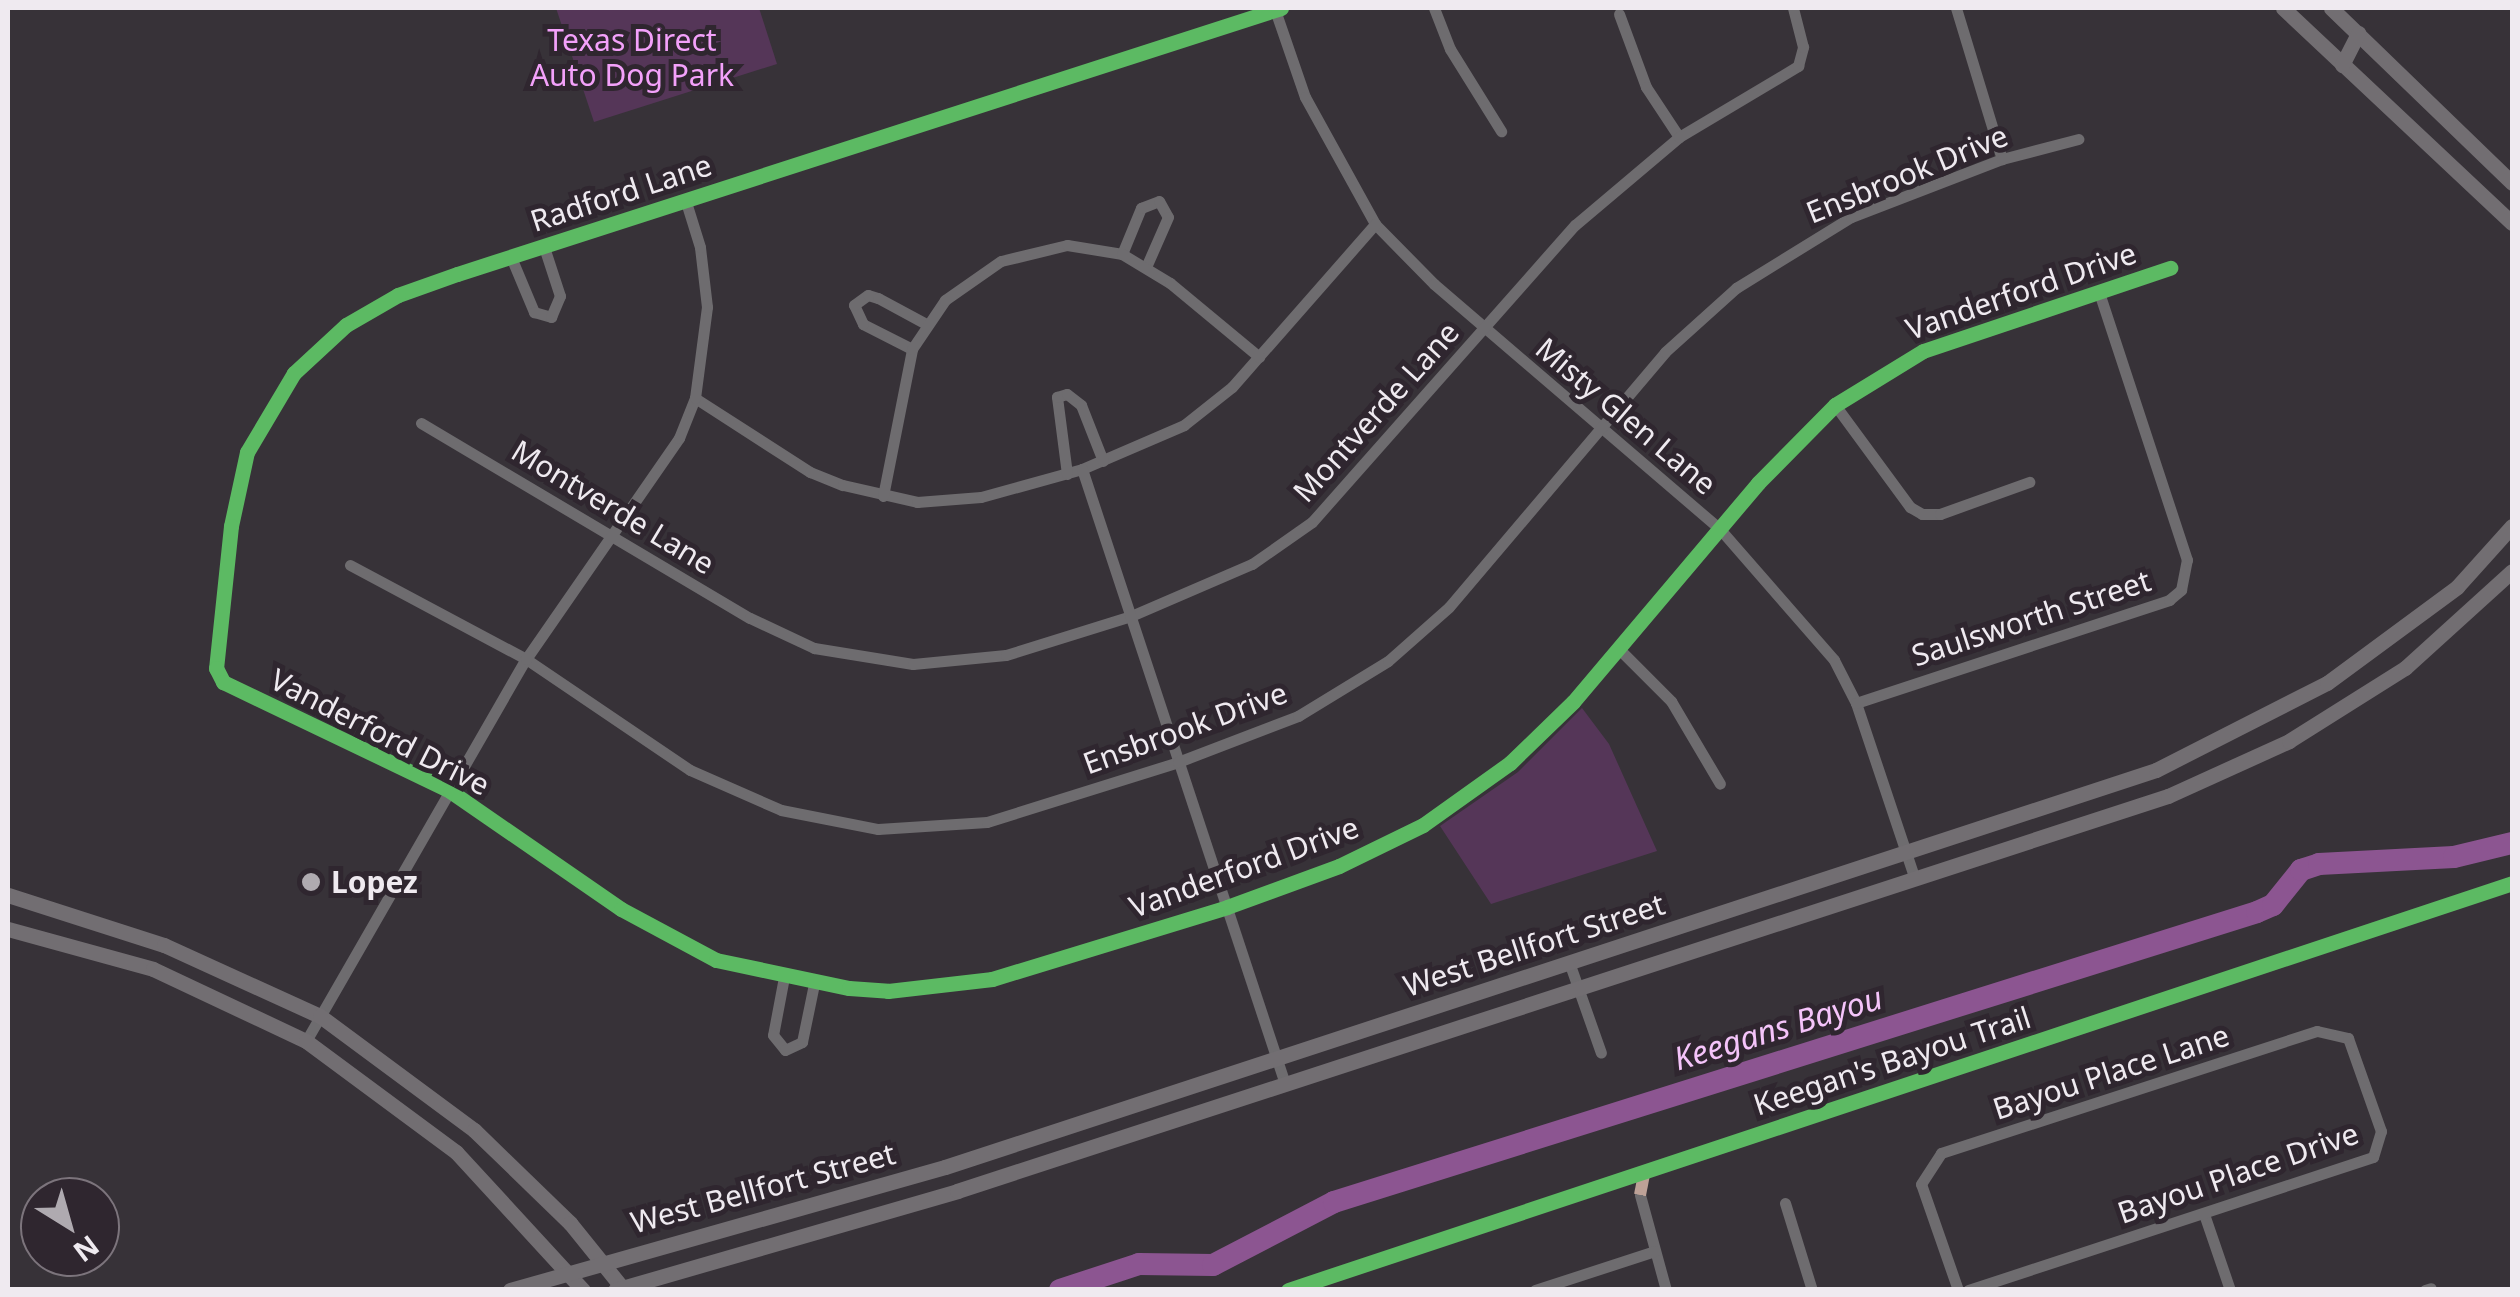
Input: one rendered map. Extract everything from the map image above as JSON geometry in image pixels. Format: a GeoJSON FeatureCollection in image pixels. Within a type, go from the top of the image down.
{"type":"FeatureCollection","features":[{"type":"Feature","properties":{"kind":"main road"},"geometry":{"type":"LineString","coordinates":[[2283,8],[2512,223]]}},
{"type":"Feature","properties":{"kind":"main road"},"geometry":{"type":"LineString","coordinates":[[2332,8],[2512,183]]}},
{"type":"Feature","properties":{"kind":"main road"},"geometry":{"type":"LineString","coordinates":[[2342,65],[2358,33]]}},
{"type":"Feature","properties":{"kind":"main road"},"geometry":{"type":"LineString","coordinates":[[2448,163],[2469,142]]}},
{"type":"Feature","properties":{"kind":"main road","name":"West Bellfort Street"},"geometry":{"type":"LineString","coordinates":[[510,1290],[1042,1134],[2156,770],[2222,741],[2328,683],[2456,588],[2512,526]]}},
{"type":"Feature","properties":{"kind":"main road","name":"West Bellfort Street"},"geometry":{"type":"LineString","coordinates":[[620,1289],[1052,1160],[2099,821],[2236,768],[2342,708],[2432,646],[2512,571]]}},
{"type":"Feature","properties":{"kind":"main road"},"geometry":{"type":"LineString","coordinates":[[2328,683],[2342,708]]}},
{"type":"Feature","properties":{"kind":"main road"},"geometry":{"type":"LineString","coordinates":[[2222,741],[2236,768]]}},
{"type":"Feature","properties":{"kind":"main road"},"geometry":{"type":"LineString","coordinates":[[8,895],[164,944],[320,1016],[438,1100],[536,1188],[602,1261],[620,1289]]}},
{"type":"Feature","properties":{"kind":"main road"},"geometry":{"type":"LineString","coordinates":[[8,929],[154,969],[306,1041],[456,1152],[583,1290]]}},
{"type":"Feature","properties":{"kind":"main road"},"geometry":{"type":"LineString","coordinates":[[154,969],[164,944]]}},
{"type":"Feature","properties":{"kind":"main road"},"geometry":{"type":"LineString","coordinates":[[418,1122],[438,1100]]}},
{"type":"Feature","properties":{"kind":"main road"},"geometry":{"type":"LineString","coordinates":[[1042,1134],[1052,1160]]}},
{"type":"Feature","properties":{"kind":"main road"},"geometry":{"type":"LineString","coordinates":[[777,1214],[786,1239]]}},
{"type":"Feature","properties":{"kind":"street"},"geometry":{"type":"LineString","coordinates":[[1434,8],[1457,61],[1502,130]]}},
{"type":"Feature","properties":{"kind":"street","name":"Montverde Lane"},"geometry":{"type":"LineString","coordinates":[[421,423],[613,533],[750,618],[814,648],[913,664],[1006,655],[1131,616],[1252,564],[1312,522],[1575,225],[1679,137],[1798,66],[1803,47],[1793,8]]}},
{"type":"Feature","properties":{"kind":"street"},"geometry":{"type":"LineString","coordinates":[[1956,8],[2002,159]]}},
{"type":"Feature","properties":{"kind":"street","name":"Radford Lane"},"geometry":{"type":"LineString","coordinates":[[216,668],[231,526],[247,452],[294,373],[346,325],[398,295],[1278,9]]}},
{"type":"Feature","properties":{"kind":"street","name":"Misty Glen Lane"},"geometry":{"type":"LineString","coordinates":[[1278,9],[1304,97],[1375,224],[1484,328],[1719,528],[1807,625],[1856,703],[1915,880]]}},
{"type":"Feature","properties":{"kind":"street"},"geometry":{"type":"LineString","coordinates":[[1619,14],[1640,74],[1679,137]]}},
{"type":"Feature","properties":{"kind":"street","name":"Ensbrook Drive"},"geometry":{"type":"LineString","coordinates":[[350,565],[526,659],[690,770],[781,810],[878,828],[987,822],[1178,762],[1298,716],[1388,661],[1449,607],[1666,352],[1776,259],[1851,217],[2002,159],[2078,139]]}},
{"type":"Feature","properties":{"kind":"street"},"geometry":{"type":"LineString","coordinates":[[1122,254],[1141,208],[1159,201],[1168,217],[1146,267]]}},
{"type":"Feature","properties":{"kind":"street"},"geometry":{"type":"LineString","coordinates":[[306,1041],[526,659],[662,466],[695,398],[707,307],[700,247],[686,202]]}},
{"type":"Feature","properties":{"kind":"street"},"geometry":{"type":"LineString","coordinates":[[695,398],[810,472],[883,496],[950,501],[1067,474],[1184,425],[1259,357],[1375,224]]}},
{"type":"Feature","properties":{"kind":"street"},"geometry":{"type":"LineString","coordinates":[[883,496],[912,349],[926,324],[968,278],[1001,261],[1066,245],[1122,254],[1146,267],[1259,357]]}},
{"type":"Feature","properties":{"kind":"street"},"geometry":{"type":"LineString","coordinates":[[511,257],[534,312],[551,317],[560,296],[544,247]]}},
{"type":"Feature","properties":{"kind":"street","name":"Vanderford Drive"},"geometry":{"type":"LineString","coordinates":[[216,668],[238,692],[450,791],[665,936],[716,960],[814,984],[888,991],[992,978],[1227,907],[1338,866],[1423,826],[1510,763],[1618,649],[1719,528],[1835,405],[1923,351],[2170,268]]}},
{"type":"Feature","properties":{"kind":"street","name":"Saulsworth Street"},"geometry":{"type":"LineString","coordinates":[[1856,703],[2170,600],[2181,590],[2188,568],[2099,292]]}},
{"type":"Feature","properties":{"kind":"street"},"geometry":{"type":"LineString","coordinates":[[912,349],[863,324],[854,305],[868,296],[878,298],[926,324]]}},
{"type":"Feature","properties":{"kind":"street"},"geometry":{"type":"LineString","coordinates":[[1067,474],[1057,397],[1073,396],[1081,405],[1103,461]]}},
{"type":"Feature","properties":{"kind":"street"},"geometry":{"type":"LineString","coordinates":[[1835,405],[1910,507],[1922,514],[1940,514],[2029,482]]}},
{"type":"Feature","properties":{"kind":"street"},"geometry":{"type":"LineString","coordinates":[[1082,470],[1285,1084]]}},
{"type":"Feature","properties":{"kind":"street"},"geometry":{"type":"LineString","coordinates":[[1618,649],[1670,702],[1720,784]]}},
{"type":"Feature","properties":{"kind":"street"},"geometry":{"type":"LineString","coordinates":[[1569,962],[1600,1053]]}},
{"type":"Feature","properties":{"kind":"street"},"geometry":{"type":"LineString","coordinates":[[784,978],[773,1035],[785,1050],[802,1042],[814,984]]}},
{"type":"Feature","properties":{"kind":"street","name":"Bayou Place Lane"},"geometry":{"type":"LineString","coordinates":[[1958,1290],[1921,1184],[1925,1168],[1941,1153],[2318,1031]]}},
{"type":"Feature","properties":{"kind":"street","name":"Bayou Place Drive"},"geometry":{"type":"LineString","coordinates":[[1968,1290],[2364,1161],[2380,1148],[2381,1131],[2353,1047],[2341,1032],[2318,1031]]}},
{"type":"Feature","properties":{"kind":"street"},"geometry":{"type":"LineString","coordinates":[[1640,1195],[1666,1290]]}},
{"type":"Feature","properties":{"kind":"street"},"geometry":{"type":"LineString","coordinates":[[1785,1204],[1812,1290]]}},
{"type":"Feature","properties":{"kind":"street"},"geometry":{"type":"LineString","coordinates":[[2204,1214],[2230,1290]]}},
{"type":"Feature","properties":{"kind":"street"},"geometry":{"type":"LineString","coordinates":[[1535,1290],[1655,1251]]}},
{"type":"Feature","properties":{"kind":"green space","name":"Texas Direct Auto Dog Park"},"geometry":{"type":"Polygon","coordinates":[[[556,8],[759,8],[777,64],[594,122],[556,8]]]}},
{"type":"Feature","properties":{"kind":"green space"},"geometry":{"type":"Polygon","coordinates":[[[1582,708],[1609,744],[1657,851],[1491,904],[1440,826],[1518,772],[1582,708]]]}},
{"type":"Feature","properties":{"kind":"waterway","name":"Keegans Bayou"},"geometry":{"type":"LineString","coordinates":[[1060,1290],[1139,1264],[1213,1265],[1334,1202],[2257,912],[2273,905],[2301,870],[2319,864],[2454,857],[2512,843]]}},
{"type":"Feature","properties":{"kind":"marked path"},"geometry":{"type":"LineString","coordinates":[[1640,1195],[1645,1169]]}},
{"type":"Feature","properties":{"kind":"cycle path"},"geometry":{"type":"LineString","coordinates":[[1281,8],[457,274],[398,295],[346,325],[294,373],[247,452],[231,526],[216,668],[223,682],[450,791],[621,909],[716,960],[849,988],[888,991],[992,979],[1227,907],[1339,866],[1423,825],[1510,763],[1573,702],[1758,483],[1835,405],[1923,351],[2170,268]]}},
{"type":"Feature","properties":{"kind":"cycle path","name":"Keegan's Bayou Trail"},"geometry":{"type":"LineString","coordinates":[[1288,1290],[2512,883]]}},
{"type":"Feature","properties":{"kind":"place","name":"Lopez"},"geometry":{"type":"Point","coordinates":[311,882]}}]}
